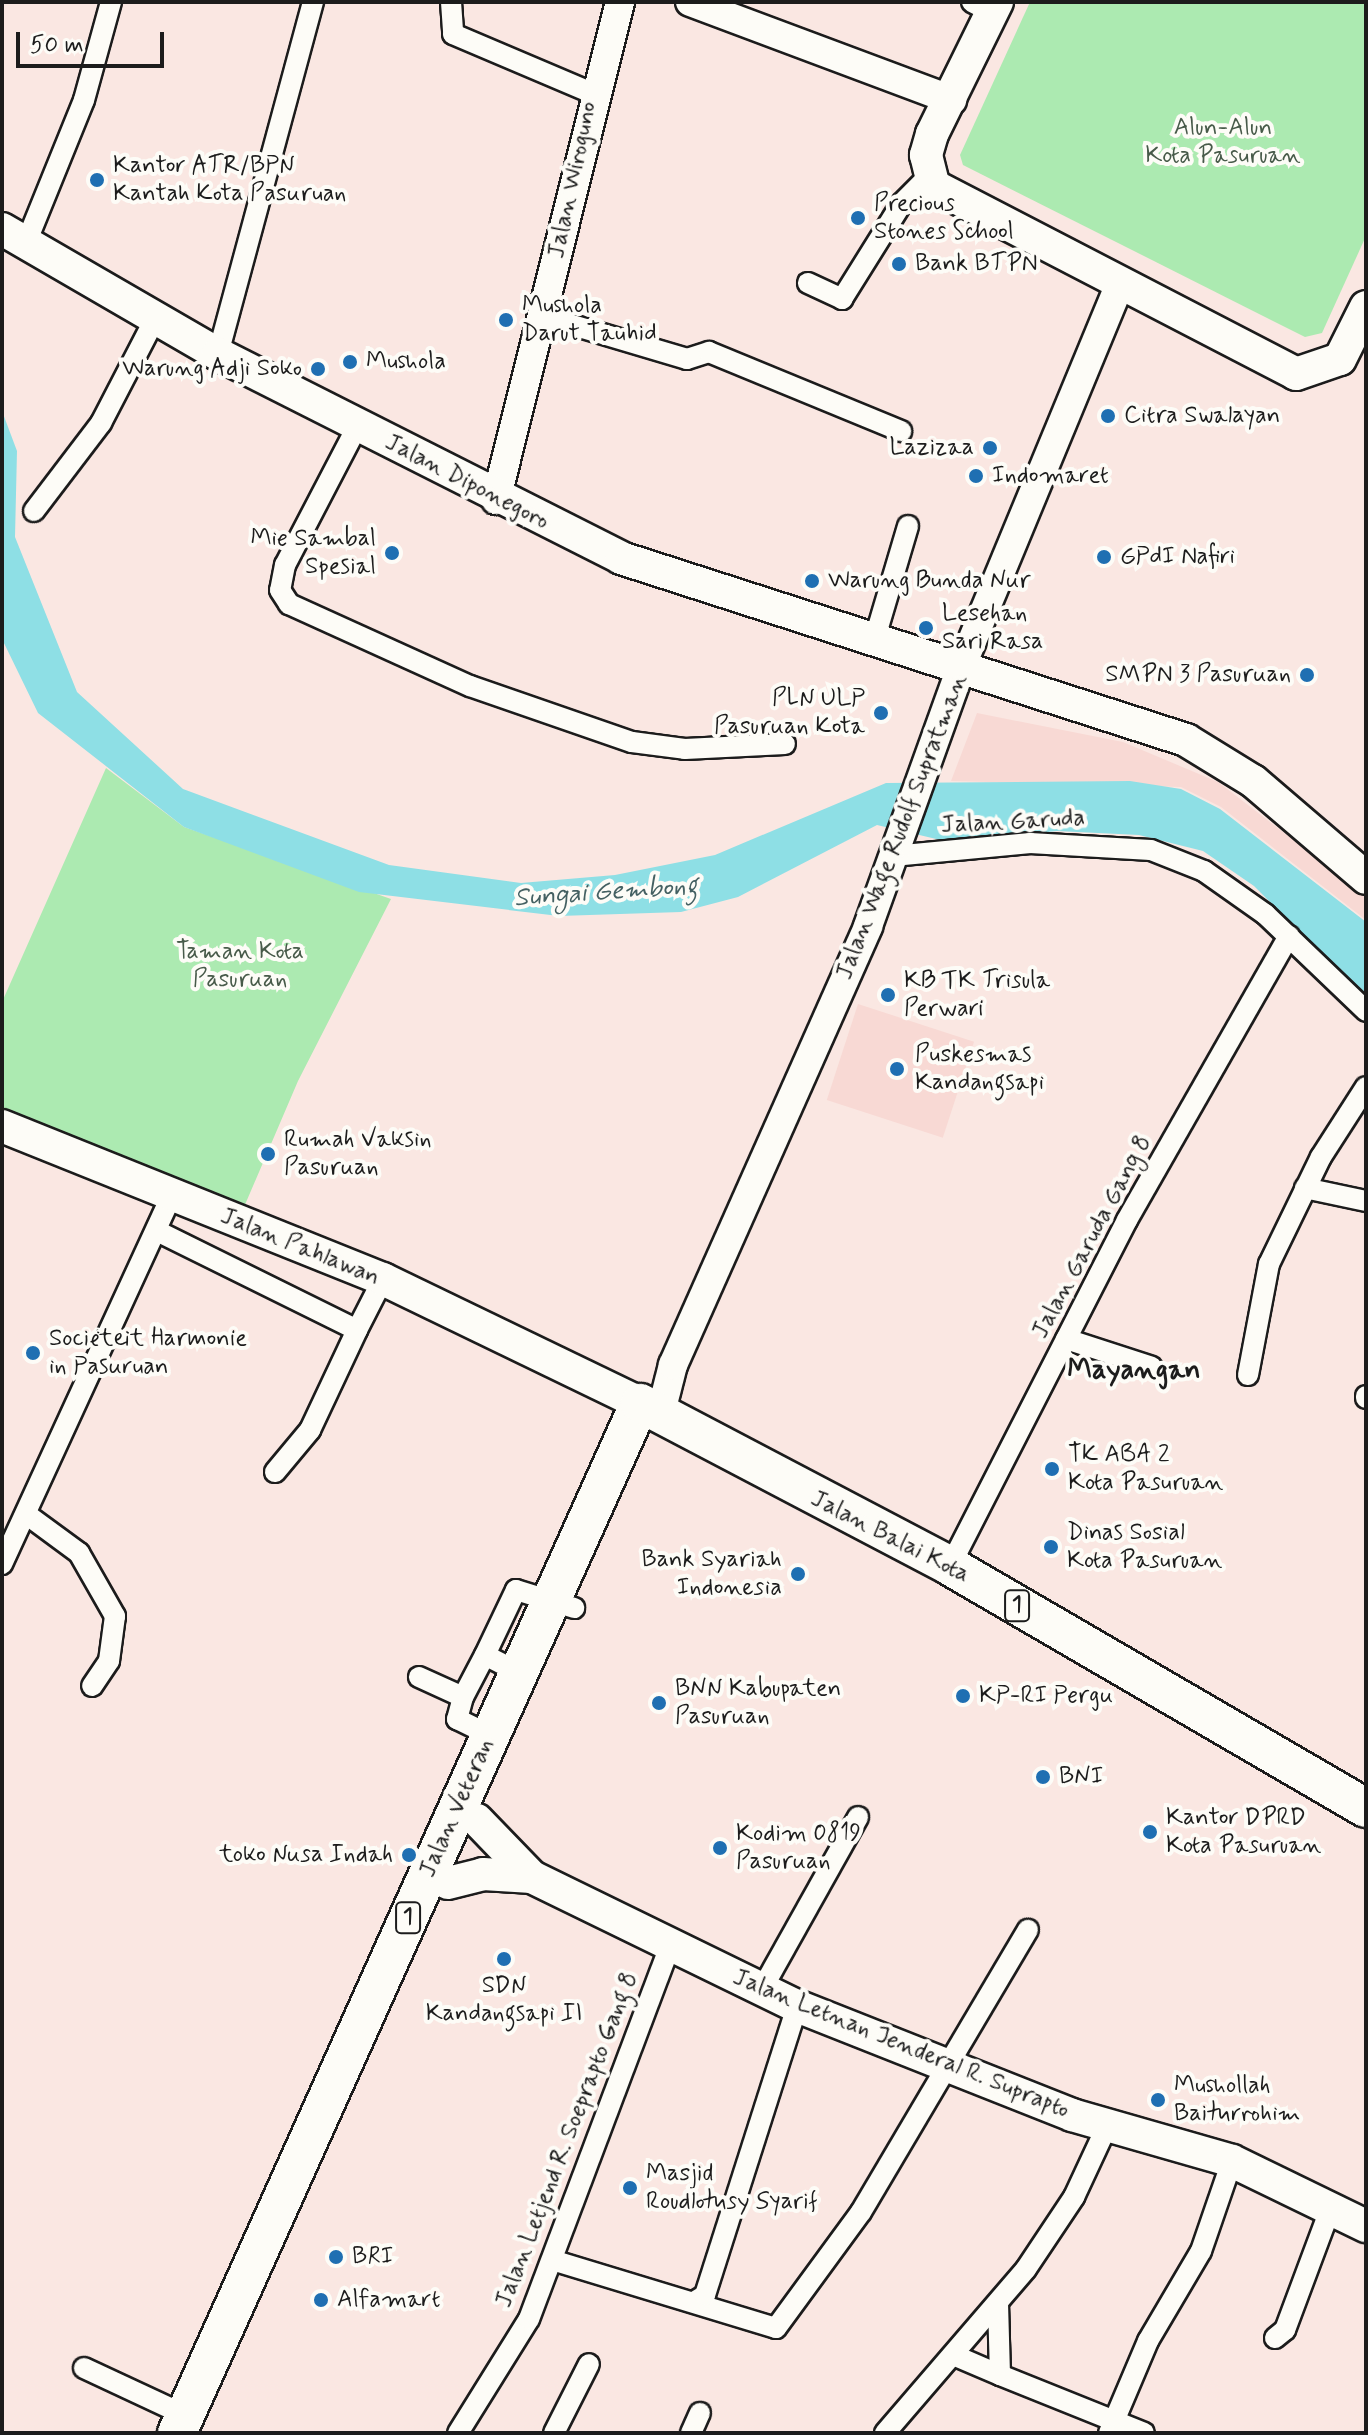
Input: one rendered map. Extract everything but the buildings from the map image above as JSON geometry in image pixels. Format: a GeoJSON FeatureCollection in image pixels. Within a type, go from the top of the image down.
{"type":"FeatureCollection","features":[{"type":"Feature","properties":{"kind":"highway","name":"Jalan Balai Kota"},"geometry":{"type":"LineString","coordinates":[[650,1410],[950,1566],[1366,1808]]}},
{"type":"Feature","properties":{"kind":"highway","name":"Jalan Veteran"},"geometry":{"type":"LineString","coordinates":[[257,2285],[650,1410]]}},
{"type":"Feature","properties":{"kind":"highway","name":"Jalan Veteran"},"geometry":{"type":"LineString","coordinates":[[188,2427],[448,1883],[490,1735],[502,1663],[563,1603]]}},
{"type":"Feature","properties":{"kind":"main road","name":"Jalan Wiroguno"},"geometry":{"type":"LineString","coordinates":[[496,500],[542,316],[592,93],[620,2]]}},
{"type":"Feature","properties":{"kind":"main road"},"geometry":{"type":"LineString","coordinates":[[690,2],[952,100]]}},
{"type":"Feature","properties":{"kind":"main road"},"geometry":{"type":"LineString","coordinates":[[987,5],[952,100],[932,134],[929,176],[934,186],[1296,374],[1327,368],[1360,319]]}},
{"type":"Feature","properties":{"kind":"main road","name":"Jalan Diponegoro"},"geometry":{"type":"LineString","coordinates":[[14,236],[218,354],[496,500],[621,558],[1207,750],[1366,878]]}},
{"type":"Feature","properties":{"kind":"main road","name":"Jalan Wage Rudolf Supratman"},"geometry":{"type":"LineString","coordinates":[[650,1410],[673,1365],[895,849],[960,670],[1120,284]]}},
{"type":"Feature","properties":{"kind":"main road","name":"Jalan Pahlawan"},"geometry":{"type":"LineString","coordinates":[[2,1126],[383,1279],[593,1378],[650,1410]]}},
{"type":"Feature","properties":{"kind":"main road"},"geometry":{"type":"LineString","coordinates":[[471,1806],[532,1877]]}},
{"type":"Feature","properties":{"kind":"main road","name":"1"},"geometry":{"type":"LineString","coordinates":[[448,1883],[483,1874],[532,1877]]}},
{"type":"Feature","properties":{"kind":"main road","name":"Jalan Letnan Jenderal R. Suprapto"},"geometry":{"type":"LineString","coordinates":[[532,1877],[797,2006],[946,2067],[1108,2124],[1232,2161],[1366,2226]]}},
{"type":"Feature","properties":{"kind":"street"},"geometry":{"type":"LineString","coordinates":[[14,236],[79,114],[111,2]]}},
{"type":"Feature","properties":{"kind":"street"},"geometry":{"type":"LineString","coordinates":[[218,354],[313,2]]}},
{"type":"Feature","properties":{"kind":"street"},"geometry":{"type":"LineString","coordinates":[[451,2],[453,34],[592,93]]}},
{"type":"Feature","properties":{"kind":"street"},"geometry":{"type":"LineString","coordinates":[[808,283],[842,299],[902,203],[929,176]]}},
{"type":"Feature","properties":{"kind":"street"},"geometry":{"type":"LineString","coordinates":[[542,316],[687,359],[709,352],[901,431]]}},
{"type":"Feature","properties":{"kind":"street"},"geometry":{"type":"LineString","coordinates":[[34,511],[101,423],[156,317]]}},
{"type":"Feature","properties":{"kind":"street"},"geometry":{"type":"LineString","coordinates":[[358,425],[285,565],[280,590],[289,604],[470,686],[632,742],[685,749],[785,744]]}},
{"type":"Feature","properties":{"kind":"street"},"geometry":{"type":"LineString","coordinates":[[874,641],[908,526]]}},
{"type":"Feature","properties":{"kind":"street","name":"Jalan Garuda"},"geometry":{"type":"LineString","coordinates":[[895,849],[1030,843],[1151,850],[1204,871],[1289,936],[1366,1011]]}},
{"type":"Feature","properties":{"kind":"street","name":"Jalan Garuda Gang 8"},"geometry":{"type":"LineString","coordinates":[[950,1566],[1066,1339],[1289,936]]}},
{"type":"Feature","properties":{"kind":"street"},"geometry":{"type":"LineString","coordinates":[[1248,1375],[1269,1264],[1305,1188],[1366,1087]]}},
{"type":"Feature","properties":{"kind":"street"},"geometry":{"type":"LineString","coordinates":[[1305,1188],[1366,1201]]}},
{"type":"Feature","properties":{"kind":"street"},"geometry":{"type":"LineString","coordinates":[[2,1564],[159,1232],[171,1196]]}},
{"type":"Feature","properties":{"kind":"street"},"geometry":{"type":"LineString","coordinates":[[159,1232],[357,1330]]}},
{"type":"Feature","properties":{"kind":"street"},"geometry":{"type":"LineString","coordinates":[[275,1472],[310,1430],[383,1279]]}},
{"type":"Feature","properties":{"kind":"street"},"geometry":{"type":"LineString","coordinates":[[1066,1339],[1152,1367]]}},
{"type":"Feature","properties":{"kind":"street"},"geometry":{"type":"LineString","coordinates":[[26,1514],[85,1560],[115,1616],[109,1661],[92,1686]]}},
{"type":"Feature","properties":{"kind":"street"},"geometry":{"type":"LineString","coordinates":[[490,1735],[457,1719],[463,1697],[502,1663]]}},
{"type":"Feature","properties":{"kind":"street"},"geometry":{"type":"LineString","coordinates":[[419,1677],[463,1697]]}},
{"type":"Feature","properties":{"kind":"street"},"geometry":{"type":"LineString","coordinates":[[762,1989],[858,1817]]}},
{"type":"Feature","properties":{"kind":"street"},"geometry":{"type":"LineString","coordinates":[[552,2260],[776,2328],[861,2212],[1028,1930]]}},
{"type":"Feature","properties":{"kind":"street","name":"Jalan Letjend R. Soeprapto Gang 8"},"geometry":{"type":"LineString","coordinates":[[458,2433],[529,2319],[670,1945]]}},
{"type":"Feature","properties":{"kind":"street"},"geometry":{"type":"LineString","coordinates":[[694,2302],[705,2295],[797,2006]]}},
{"type":"Feature","properties":{"kind":"street"},"geometry":{"type":"LineString","coordinates":[[885,2433],[958,2357],[998,2303],[1074,2197],[1108,2124]]}},
{"type":"Feature","properties":{"kind":"street"},"geometry":{"type":"LineString","coordinates":[[1112,2426],[1148,2341],[1201,2251],[1232,2161]]}},
{"type":"Feature","properties":{"kind":"street"},"geometry":{"type":"LineString","coordinates":[[1275,2338],[1285,2330],[1331,2207]]}},
{"type":"Feature","properties":{"kind":"street"},"geometry":{"type":"LineString","coordinates":[[998,2303],[1000,2375]]}},
{"type":"Feature","properties":{"kind":"street"},"geometry":{"type":"LineString","coordinates":[[958,2357],[1112,2426],[1144,2433]]}},
{"type":"Feature","properties":{"kind":"street"},"geometry":{"type":"LineString","coordinates":[[554,2433],[589,2364]]}},
{"type":"Feature","properties":{"kind":"street"},"geometry":{"type":"LineString","coordinates":[[84,2368],[188,2427]]}},
{"type":"Feature","properties":{"kind":"street"},"geometry":{"type":"LineString","coordinates":[[691,2433],[700,2413]]}},
{"type":"Feature","properties":{"kind":"shaded area"},"geometry":{"type":"Polygon","coordinates":[[[977,713],[1123,742],[1218,782],[1366,896],[1366,920],[1221,807],[1181,787],[951,781],[977,713]]]}},
{"type":"Feature","properties":{"kind":"shaded area","name":"Puskesmas Kandangsapi"},"geometry":{"type":"Polygon","coordinates":[[[858,1004],[974,1042],[943,1138],[827,1100],[858,1004]]]}},
{"type":"Feature","properties":{"kind":"green space","name":"Alun-Alun Kota Pasuruan"},"geometry":{"type":"Polygon","coordinates":[[[1030,2],[1366,2],[1366,236],[1322,333],[1305,337],[963,165],[960,155],[1030,2]]]}},
{"type":"Feature","properties":{"kind":"green space","name":"Taman Kota Pasuruan"},"geometry":{"type":"Polygon","coordinates":[[[106,768],[184,827],[391,899],[298,1081],[238,1221],[2,1120],[2,1002],[106,768]]]}},
{"type":"Feature","properties":{"kind":"water","name":"Sungai Gembong"},"geometry":{"type":"Polygon","coordinates":[[[2,411],[17,451],[15,537],[77,692],[183,789],[389,865],[521,883],[615,875],[715,855],[886,783],[1130,781],[1181,789],[1220,809],[1366,922],[1366,998],[1254,886],[1203,851],[1139,835],[1057,831],[949,842],[877,825],[738,897],[681,912],[559,916],[359,892],[184,827],[38,713],[2,639],[2,411]]]}},
{"type":"Feature","properties":{"kind":"place","name":"Kantor ATR/BPN Kantah Kota Pasuruan"},"geometry":{"type":"Point","coordinates":[97,180]}},
{"type":"Feature","properties":{"kind":"place","name":"Precious Stones School"},"geometry":{"type":"Point","coordinates":[858,218]}},
{"type":"Feature","properties":{"kind":"place","name":"Bank BTPN"},"geometry":{"type":"Point","coordinates":[899,264]}},
{"type":"Feature","properties":{"kind":"place","name":"Mushola Darut Tauhid"},"geometry":{"type":"Point","coordinates":[506,320]}},
{"type":"Feature","properties":{"kind":"place","name":"Mushola"},"geometry":{"type":"Point","coordinates":[350,362]}},
{"type":"Feature","properties":{"kind":"place","name":"Warung Adji Soko"},"geometry":{"type":"Point","coordinates":[318,369]}},
{"type":"Feature","properties":{"kind":"place","name":"Citra Swalayan"},"geometry":{"type":"Point","coordinates":[1108,416]}},
{"type":"Feature","properties":{"kind":"place","name":"Lazizaa"},"geometry":{"type":"Point","coordinates":[990,448]}},
{"type":"Feature","properties":{"kind":"place","name":"Indomaret"},"geometry":{"type":"Point","coordinates":[976,476]}},
{"type":"Feature","properties":{"kind":"place","name":"Mie Sambal Spesial"},"geometry":{"type":"Point","coordinates":[392,553]}},
{"type":"Feature","properties":{"kind":"place","name":"GPdI Nafiri"},"geometry":{"type":"Point","coordinates":[1104,557]}},
{"type":"Feature","properties":{"kind":"place","name":"Warung Bunda Nur"},"geometry":{"type":"Point","coordinates":[812,581]}},
{"type":"Feature","properties":{"kind":"place","name":"Lesehan Sari Rasa"},"geometry":{"type":"Point","coordinates":[926,628]}},
{"type":"Feature","properties":{"kind":"place","name":"SMPN 3 Pasuruan"},"geometry":{"type":"Point","coordinates":[1307,675]}},
{"type":"Feature","properties":{"kind":"place","name":"PLN ULP Pasuruan Kota"},"geometry":{"type":"Point","coordinates":[881,713]}},
{"type":"Feature","properties":{"kind":"place","name":"KB TK Trisula Perwari"},"geometry":{"type":"Point","coordinates":[888,995]}},
{"type":"Feature","properties":{"kind":"place","name":"Puskesmas Kandangsapi"},"geometry":{"type":"Point","coordinates":[897,1069]}},
{"type":"Feature","properties":{"kind":"place","name":"Rumah Vaksin Pasuruan"},"geometry":{"type":"Point","coordinates":[268,1154]}},
{"type":"Feature","properties":{"kind":"place","name":"Sociëteit Harmonie in Pasuruan"},"geometry":{"type":"Point","coordinates":[33,1353]}},
{"type":"Feature","properties":{"kind":"place","name":"TK ABA 2 Kota Pasuruan"},"geometry":{"type":"Point","coordinates":[1052,1469]}},
{"type":"Feature","properties":{"kind":"place","name":"Dinas Sosial Kota Pasuruan"},"geometry":{"type":"Point","coordinates":[1051,1547]}},
{"type":"Feature","properties":{"kind":"place","name":"Bank Syariah Indonesia"},"geometry":{"type":"Point","coordinates":[798,1574]}},
{"type":"Feature","properties":{"kind":"place","name":"KP-RI Pergu"},"geometry":{"type":"Point","coordinates":[963,1696]}},
{"type":"Feature","properties":{"kind":"place","name":"BNN Kabupaten Pasuruan"},"geometry":{"type":"Point","coordinates":[659,1703]}},
{"type":"Feature","properties":{"kind":"place","name":"BNI"},"geometry":{"type":"Point","coordinates":[1043,1777]}},
{"type":"Feature","properties":{"kind":"place","name":"Kantor DPRD Kota Pasuruan"},"geometry":{"type":"Point","coordinates":[1150,1832]}},
{"type":"Feature","properties":{"kind":"place","name":"Kodim 0819 Pasuruan"},"geometry":{"type":"Point","coordinates":[720,1848]}},
{"type":"Feature","properties":{"kind":"place","name":"toko Nusa Indah"},"geometry":{"type":"Point","coordinates":[409,1855]}},
{"type":"Feature","properties":{"kind":"place","name":"SDN Kandangsapi II"},"geometry":{"type":"Point","coordinates":[504,1959]}},
{"type":"Feature","properties":{"kind":"place","name":"Mushollah Baiturrohim"},"geometry":{"type":"Point","coordinates":[1158,2100]}},
{"type":"Feature","properties":{"kind":"place","name":"Masjid Roudlotusy Syarif"},"geometry":{"type":"Point","coordinates":[630,2188]}},
{"type":"Feature","properties":{"kind":"place","name":"BRI"},"geometry":{"type":"Point","coordinates":[336,2257]}},
{"type":"Feature","properties":{"kind":"place","name":"Alfamart"},"geometry":{"type":"Point","coordinates":[321,2300]}},
{"type":"Feature","properties":{"kind":"district","name":"Mayangan"},"geometry":{"type":"Point","coordinates":[1134,1371]}}]}
